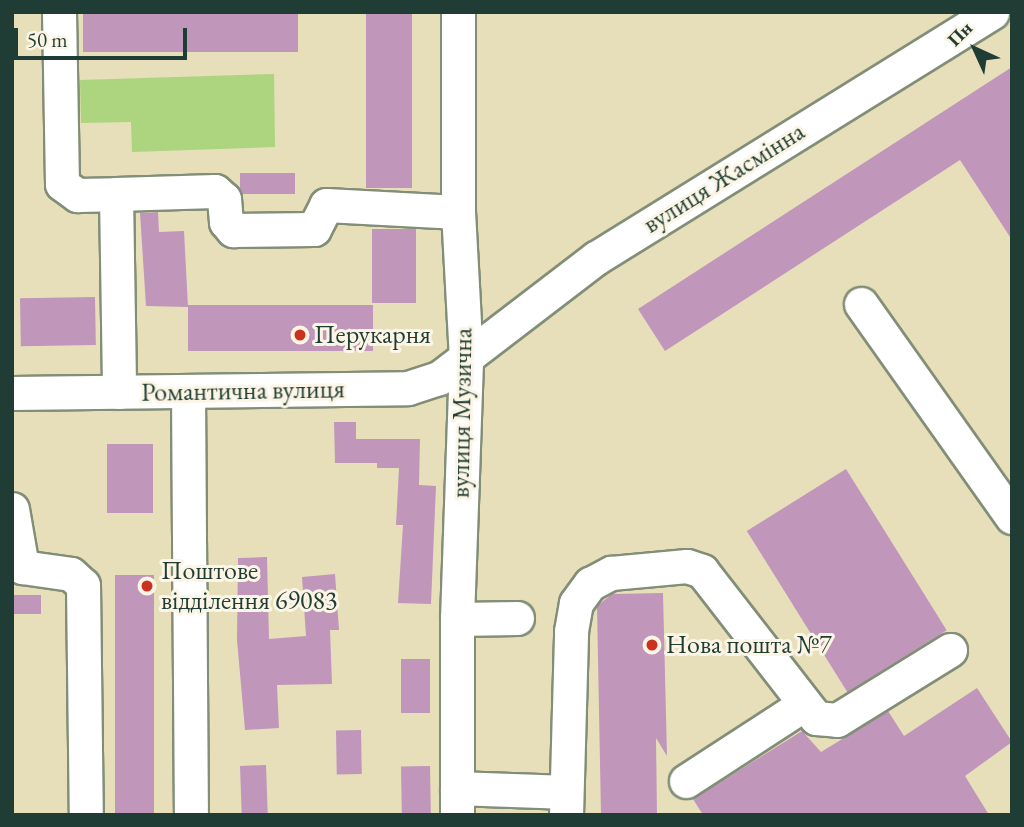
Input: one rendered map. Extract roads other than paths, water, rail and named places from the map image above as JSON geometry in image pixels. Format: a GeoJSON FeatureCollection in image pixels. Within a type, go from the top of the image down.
{"type":"FeatureCollection","features":[{"type":"Feature","properties":{"kind":"street"},"geometry":{"type":"LineString","coordinates":[[59,12],[62,184],[77,195],[215,191],[224,199],[226,222],[233,230],[314,229],[326,205],[458,212]]}},
{"type":"Feature","properties":{"kind":"street","name":"вулиця Музична"},"geometry":{"type":"LineString","coordinates":[[457,801],[457,619],[466,359],[458,212],[458,12]]}},
{"type":"Feature","properties":{"kind":"street","name":"вулиця Жасмінна"},"geometry":{"type":"LineString","coordinates":[[466,359],[596,258],[992,12]]}},
{"type":"Feature","properties":{"kind":"street"},"geometry":{"type":"LineString","coordinates":[[116,194],[119,392]]}},
{"type":"Feature","properties":{"kind":"street"},"geometry":{"type":"LineString","coordinates":[[861,304],[1012,517]]}},
{"type":"Feature","properties":{"kind":"street","name":"Романтична вулиця"},"geometry":{"type":"LineString","coordinates":[[12,393],[188,393],[408,388],[439,378],[466,359]]}},
{"type":"Feature","properties":{"kind":"street"},"geometry":{"type":"LineString","coordinates":[[188,393],[191,815]]}},
{"type":"Feature","properties":{"kind":"street"},"geometry":{"type":"LineString","coordinates":[[12,509],[22,567],[71,574],[82,585],[86,815]]}},
{"type":"Feature","properties":{"kind":"street"},"geometry":{"type":"LineString","coordinates":[[457,801],[566,803],[571,631],[576,603],[590,584],[611,573],[687,566],[702,571],[803,705],[817,718],[837,720],[950,650]]}},
{"type":"Feature","properties":{"kind":"street"},"geometry":{"type":"LineString","coordinates":[[457,619],[517,618]]}},
{"type":"Feature","properties":{"kind":"street"},"geometry":{"type":"LineString","coordinates":[[686,782],[803,705]]}},
{"type":"Feature","properties":{"kind":"place","name":"Перукарня"},"geometry":{"type":"Point","coordinates":[300,335]}},
{"type":"Feature","properties":{"kind":"place","name":"Поштове відділення 69083"},"geometry":{"type":"Point","coordinates":[147,586]}},
{"type":"Feature","properties":{"kind":"place","name":"Нова пошта №7"},"geometry":{"type":"Point","coordinates":[652,645]}}]}
